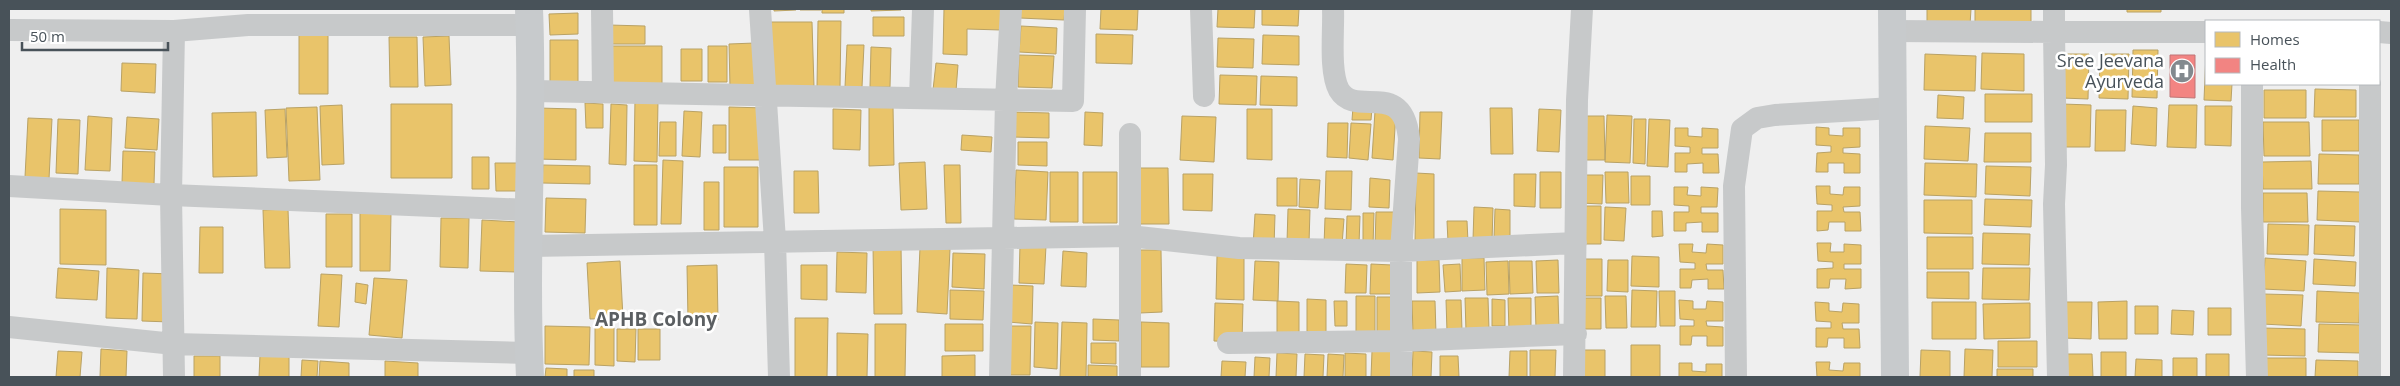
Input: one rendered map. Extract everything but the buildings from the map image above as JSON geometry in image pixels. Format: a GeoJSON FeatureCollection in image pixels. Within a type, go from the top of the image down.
{"type":"FeatureCollection","features":[{"type":"Feature","properties":{"kind":"street"},"geometry":{"type":"LineString","coordinates":[[602,9],[604,92]]}},
{"type":"Feature","properties":{"kind":"street"},"geometry":{"type":"LineString","coordinates":[[760,9],[775,241],[779,377]]}},
{"type":"Feature","properties":{"kind":"street"},"geometry":{"type":"LineString","coordinates":[[920,98],[923,9]]}},
{"type":"Feature","properties":{"kind":"street"},"geometry":{"type":"LineString","coordinates":[[1000,377],[1006,100],[1011,9]]}},
{"type":"Feature","properties":{"kind":"street"},"geometry":{"type":"LineString","coordinates":[[532,91],[1073,101],[1075,9]]}},
{"type":"Feature","properties":{"kind":"street"},"geometry":{"type":"LineString","coordinates":[[1201,9],[1204,96]]}},
{"type":"Feature","properties":{"kind":"street"},"geometry":{"type":"LineString","coordinates":[[1333,9],[1334,80],[1340,92],[1349,99],[1390,104],[1401,110],[1407,122],[1409,139],[1400,251],[1401,377]]}},
{"type":"Feature","properties":{"kind":"street"},"geometry":{"type":"LineString","coordinates":[[1574,377],[1576,334],[1577,100],[1582,9]]}},
{"type":"Feature","properties":{"kind":"street"},"geometry":{"type":"LineString","coordinates":[[2054,9],[2056,165],[2054,204],[2058,377]]}},
{"type":"Feature","properties":{"kind":"street"},"geometry":{"type":"LineString","coordinates":[[9,30],[174,31],[247,17],[529,17],[532,91],[529,210],[530,365],[174,344],[9,327]]}},
{"type":"Feature","properties":{"kind":"street"},"geometry":{"type":"LineString","coordinates":[[1895,377],[1892,20],[2054,32],[2205,32]]}},
{"type":"Feature","properties":{"kind":"street"},"geometry":{"type":"LineString","coordinates":[[174,31],[171,195],[174,377]]}},
{"type":"Feature","properties":{"kind":"street"},"geometry":{"type":"LineString","coordinates":[[2252,85],[2252,208],[2257,377]]}},
{"type":"Feature","properties":{"kind":"street"},"geometry":{"type":"LineString","coordinates":[[2370,85],[2370,377]]}},
{"type":"Feature","properties":{"kind":"street"},"geometry":{"type":"LineString","coordinates":[[1736,377],[1734,186],[1742,129],[1757,118],[1776,115],[1893,108]]}},
{"type":"Feature","properties":{"kind":"street"},"geometry":{"type":"LineString","coordinates":[[1130,134],[1130,377]]}},
{"type":"Feature","properties":{"kind":"street"},"geometry":{"type":"LineString","coordinates":[[9,186],[171,195],[529,210]]}},
{"type":"Feature","properties":{"kind":"street"},"geometry":{"type":"LineString","coordinates":[[529,246],[1129,236],[1239,248],[1400,251],[1576,243]]}},
{"type":"Feature","properties":{"kind":"street"},"geometry":{"type":"LineString","coordinates":[[1228,343],[1400,341],[1576,334]]}},
{"type":"Feature","properties":{"kind":"place","name":"Sree Jeevana Ayurveda"},"geometry":{"type":"Point","coordinates":[2182,71]}},
{"type":"Feature","properties":{"kind":"district","name":"APHB Colony"},"geometry":{"type":"Point","coordinates":[656,319]}}]}
